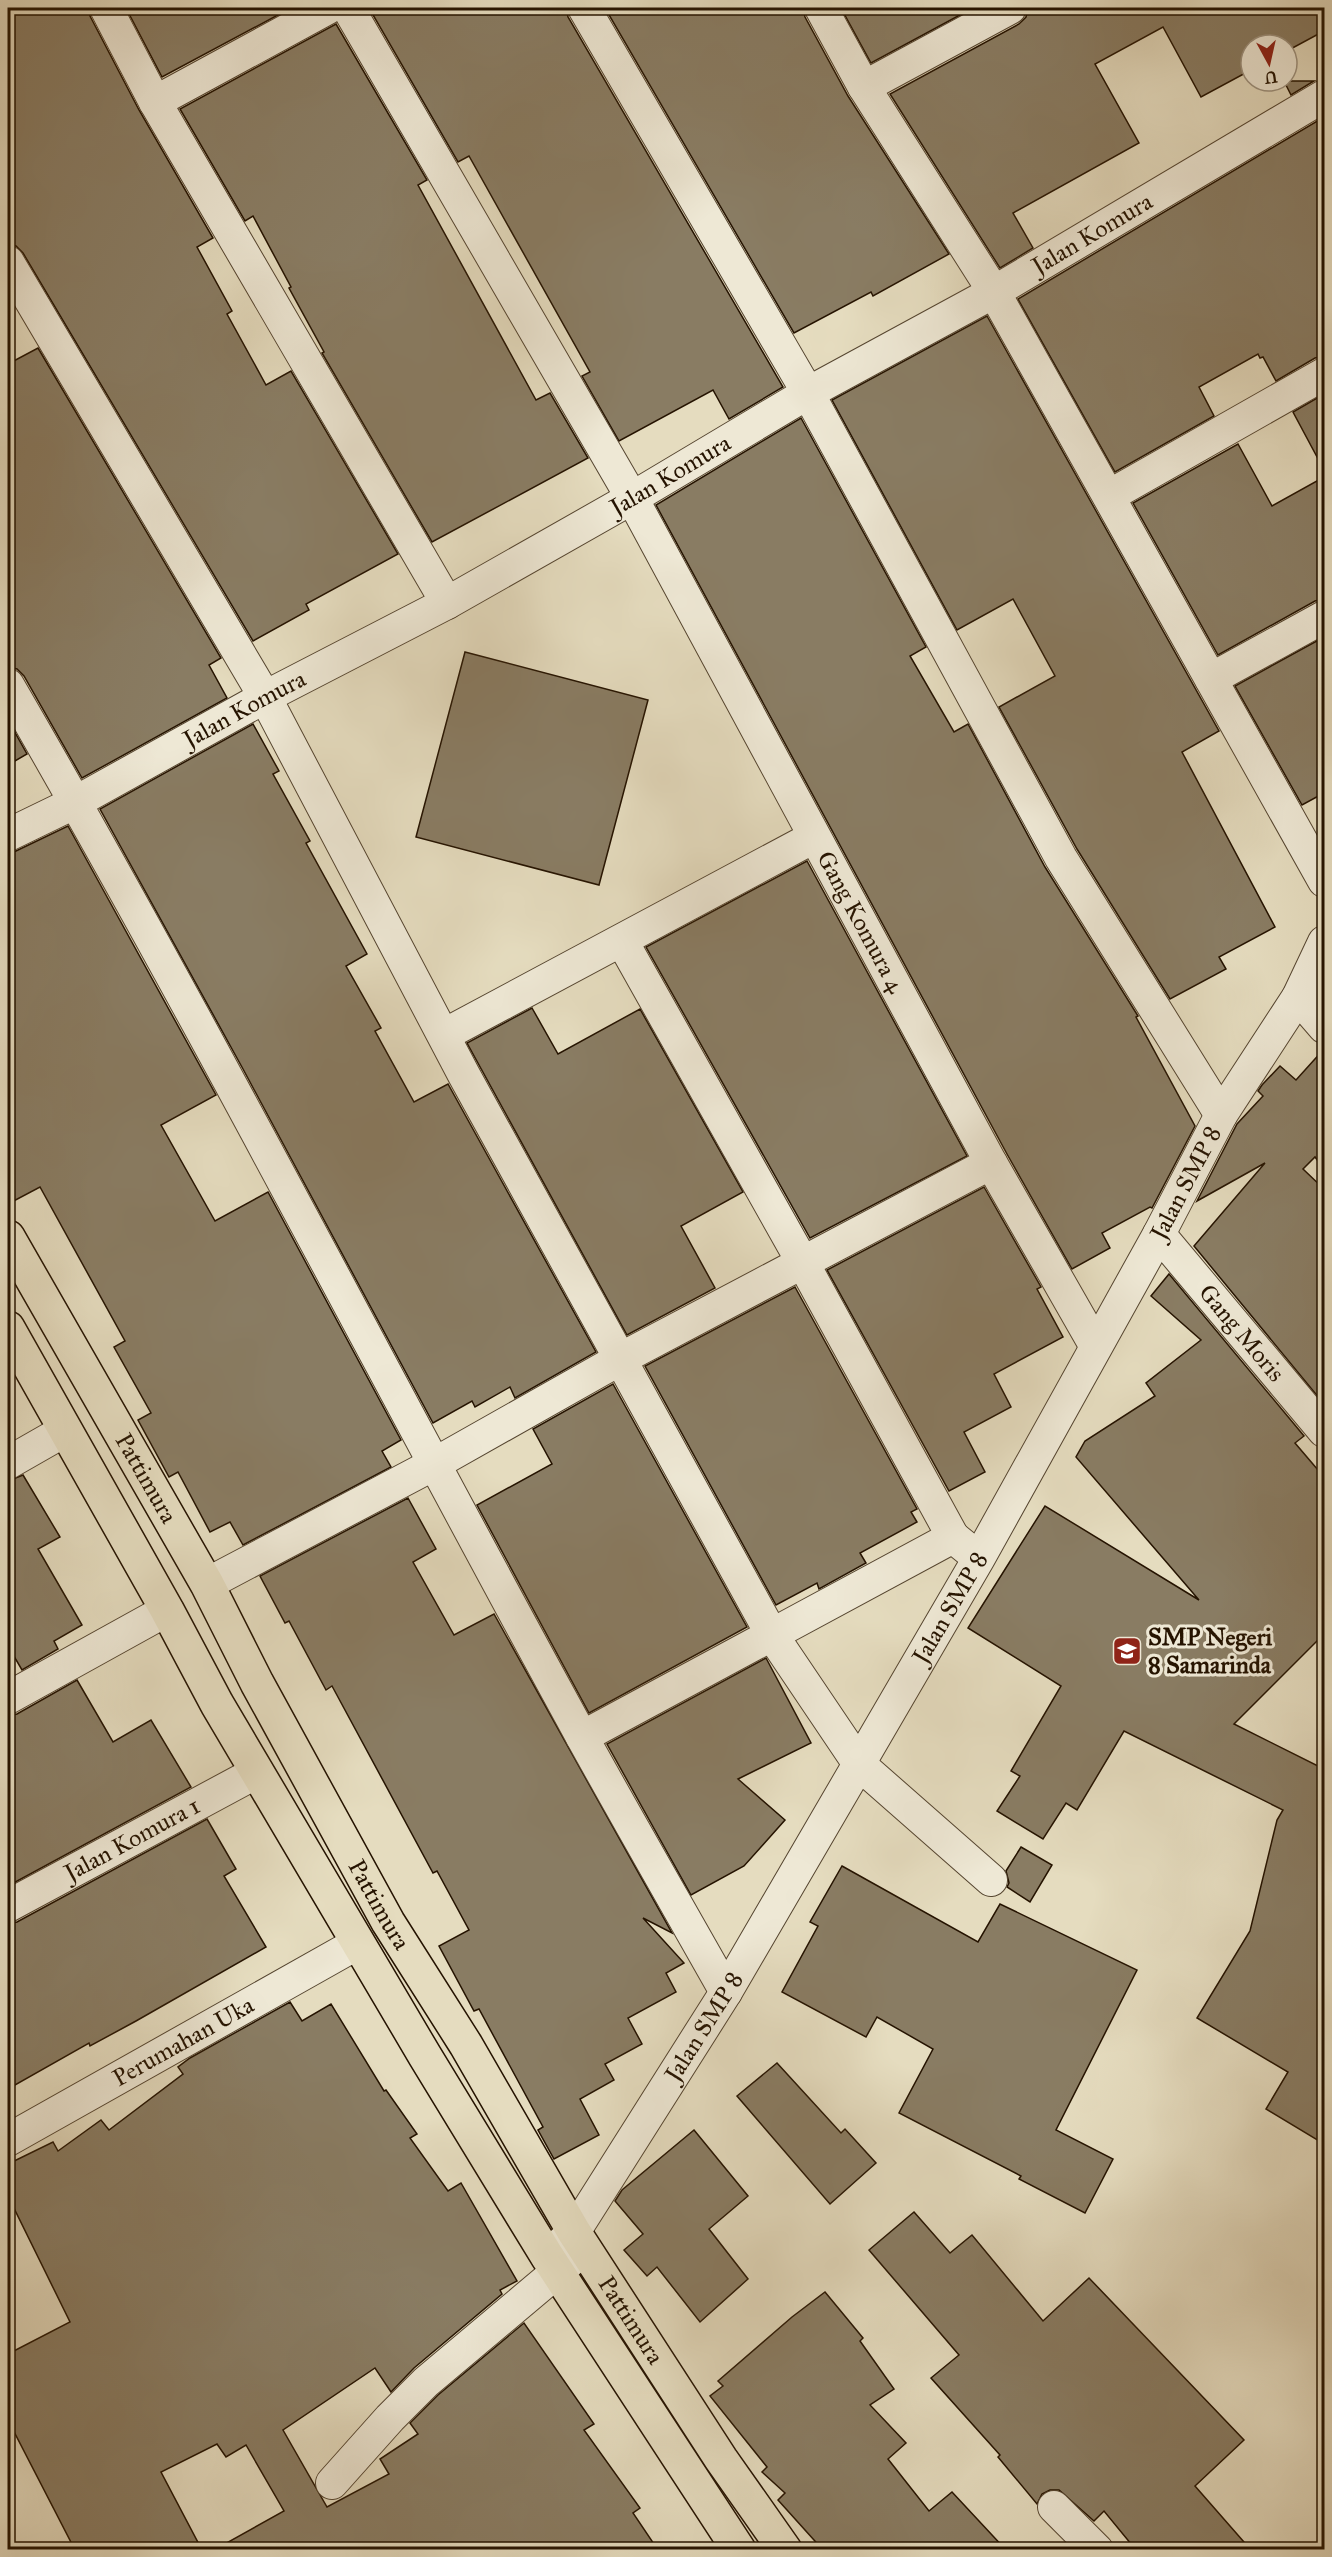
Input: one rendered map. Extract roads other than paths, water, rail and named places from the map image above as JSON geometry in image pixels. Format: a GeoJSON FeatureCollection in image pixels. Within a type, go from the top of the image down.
{"type":"FeatureCollection","features":[{"type":"Feature","properties":{"kind":"main road","name":"Pattimura"},"geometry":{"type":"LineString","coordinates":[[8,1237],[207,1584],[257,1683],[388,1922],[466,2045],[579,2241],[721,2459],[785,2550]]}},
{"type":"Feature","properties":{"kind":"main road","name":"Pattimura"},"geometry":{"type":"LineString","coordinates":[[8,1328],[257,1772],[358,1943],[552,2263],[740,2550]]}},
{"type":"Feature","properties":{"kind":"street"},"geometry":{"type":"LineString","coordinates":[[106,8],[155,102],[447,603]]}},
{"type":"Feature","properties":{"kind":"street"},"geometry":{"type":"LineString","coordinates":[[155,102],[328,8]]}},
{"type":"Feature","properties":{"kind":"street","name":"Gang Komura 4"},"geometry":{"type":"LineString","coordinates":[[348,8],[632,498],[991,1163],[1095,1345]]}},
{"type":"Feature","properties":{"kind":"street"},"geometry":{"type":"LineString","coordinates":[[584,8],[808,393],[1061,858],[1221,1115]]}},
{"type":"Feature","properties":{"kind":"street"},"geometry":{"type":"LineString","coordinates":[[821,8],[864,87],[994,292],[1324,881]]}},
{"type":"Feature","properties":{"kind":"street"},"geometry":{"type":"LineString","coordinates":[[864,87],[1010,8]]}},
{"type":"Feature","properties":{"kind":"street","name":"Jalan Komura"},"geometry":{"type":"LineString","coordinates":[[8,835],[76,802],[265,697],[447,603],[632,498],[808,393],[994,292],[1324,96]]}},
{"type":"Feature","properties":{"kind":"street"},"geometry":{"type":"LineString","coordinates":[[8,262],[265,697],[444,1035],[772,1635],[858,1764],[991,1880]]}},
{"type":"Feature","properties":{"kind":"street"},"geometry":{"type":"LineString","coordinates":[[1109,496],[1324,374]]}},
{"type":"Feature","properties":{"kind":"street"},"geometry":{"type":"LineString","coordinates":[[1211,679],[1324,617]]}},
{"type":"Feature","properties":{"kind":"street"},"geometry":{"type":"LineString","coordinates":[[8,685],[76,802],[436,1463],[582,1737],[726,1992]]}},
{"type":"Feature","properties":{"kind":"street"},"geometry":{"type":"LineString","coordinates":[[444,1035],[814,837]]}},
{"type":"Feature","properties":{"kind":"street"},"geometry":{"type":"LineString","coordinates":[[622,941],[803,1263],[953,1537],[980,1558]]}},
{"type":"Feature","properties":{"kind":"street","name":"Jalan SMP 8"},"geometry":{"type":"LineString","coordinates":[[332,2483],[390,2418],[426,2382],[552,2263],[579,2241],[980,1558],[1095,1345],[1159,1234],[1221,1115],[1298,997],[1324,942]]}},
{"type":"Feature","properties":{"kind":"street"},"geometry":{"type":"LineString","coordinates":[[1298,997],[1324,1027]]}},
{"type":"Feature","properties":{"kind":"street"},"geometry":{"type":"LineString","coordinates":[[207,1584],[436,1463],[622,1358],[991,1163]]}},
{"type":"Feature","properties":{"kind":"street","name":"Gang Moris"},"geometry":{"type":"LineString","coordinates":[[1159,1234],[1324,1431]]}},
{"type":"Feature","properties":{"kind":"street"},"geometry":{"type":"LineString","coordinates":[[8,1462],[64,1431]]}},
{"type":"Feature","properties":{"kind":"street"},"geometry":{"type":"LineString","coordinates":[[582,1737],[953,1537]]}},
{"type":"Feature","properties":{"kind":"street"},"geometry":{"type":"LineString","coordinates":[[8,1698],[167,1610]]}},
{"type":"Feature","properties":{"kind":"street","name":"Jalan Komura 1"},"geometry":{"type":"LineString","coordinates":[[8,1906],[257,1772]]}},
{"type":"Feature","properties":{"kind":"street","name":"Perumahan Uka"},"geometry":{"type":"LineString","coordinates":[[8,2140],[358,1943]]}},
{"type":"Feature","properties":{"kind":"street"},"geometry":{"type":"LineString","coordinates":[[1054,2507],[1097,2550]]}},
{"type":"Feature","properties":{"kind":"place","name":"SMP Negeri 8 Samarinda"},"geometry":{"type":"Point","coordinates":[1127,1651]}}]}
